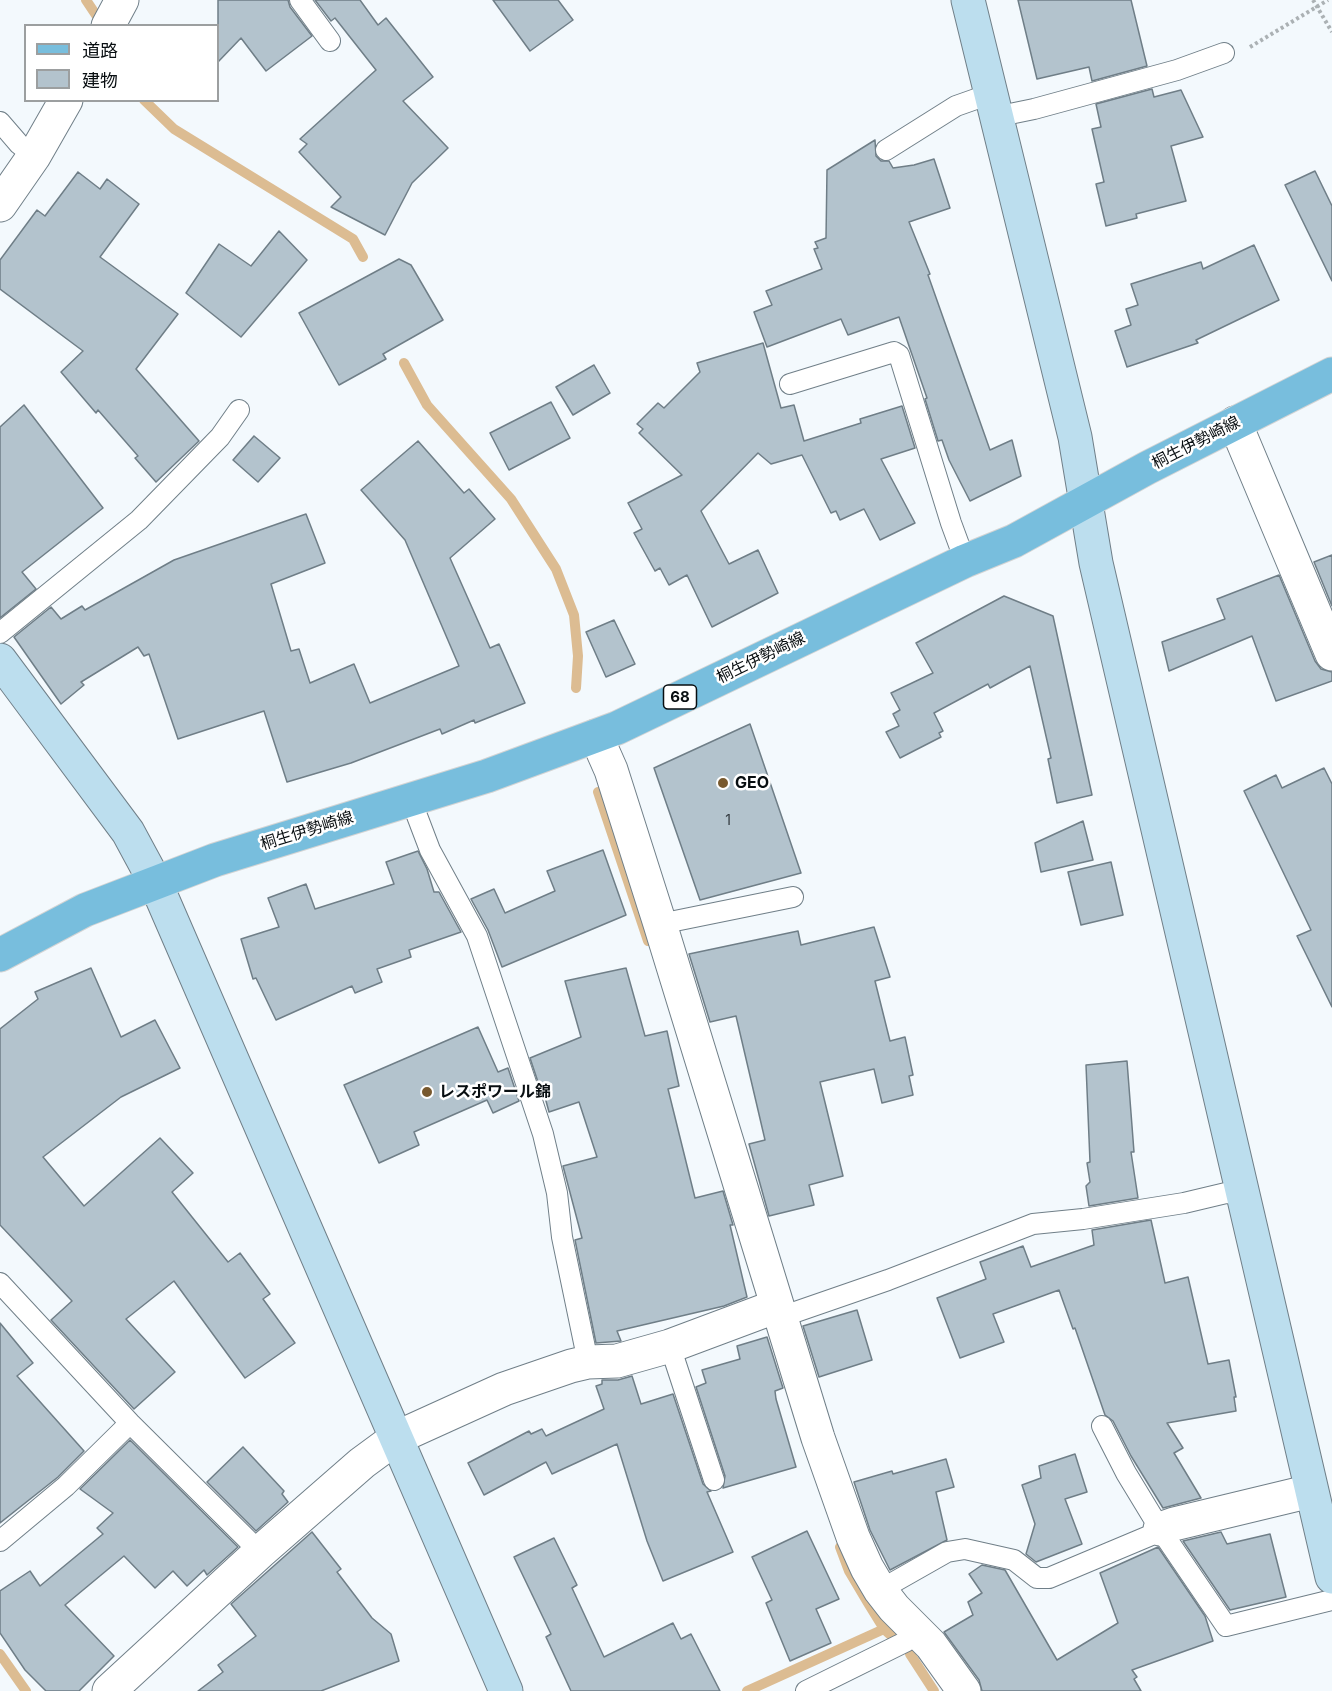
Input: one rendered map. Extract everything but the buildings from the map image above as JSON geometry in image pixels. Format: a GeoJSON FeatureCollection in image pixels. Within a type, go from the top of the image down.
{"type":"FeatureCollection","features":[{"type":"Feature","properties":{"kind":"main road","name":"桐生伊勢崎線"},"geometry":{"type":"LineString","coordinates":[[0,955],[86,910],[155,882],[249,848],[487,776],[617,728],[965,561],[1014,541],[1147,468],[1332,374]]}},
{"type":"Feature","properties":{"kind":"street"},"geometry":{"type":"LineString","coordinates":[[109,24],[122,0]]}},
{"type":"Feature","properties":{"kind":"street"},"geometry":{"type":"LineString","coordinates":[[968,0],[992,106],[1075,438],[1096,563],[1332,1577]]}},
{"type":"Feature","properties":{"kind":"street"},"geometry":{"type":"LineString","coordinates":[[0,205],[34,156],[65,102]]}},
{"type":"Feature","properties":{"kind":"street"},"geometry":{"type":"LineString","coordinates":[[1235,423],[1332,654]]}},
{"type":"Feature","properties":{"kind":"street"},"geometry":{"type":"LineString","coordinates":[[0,660],[128,832],[155,882],[506,1691]]}},
{"type":"Feature","properties":{"kind":"street"},"geometry":{"type":"LineString","coordinates":[[596,736],[610,770],[660,924],[818,1438],[853,1537],[880,1590],[894,1608],[919,1632],[964,1691]]}},
{"type":"Feature","properties":{"kind":"street"},"geometry":{"type":"LineString","coordinates":[[109,1691],[260,1552],[362,1463],[396,1438],[504,1389],[588,1362],[618,1361],[779,1312]]}},
{"type":"Feature","properties":{"kind":"street"},"geometry":{"type":"LineString","coordinates":[[1160,1529],[1311,1491]]}},
{"type":"Feature","properties":{"kind":"lane"},"geometry":{"type":"LineString","coordinates":[[300,0],[330,41]]}},
{"type":"Feature","properties":{"kind":"lane"},"geometry":{"type":"LineString","coordinates":[[886,150],[956,106],[1034,109],[1178,70],[1224,53]]}},
{"type":"Feature","properties":{"kind":"lane"},"geometry":{"type":"LineString","coordinates":[[0,122],[19,144],[34,156]]}},
{"type":"Feature","properties":{"kind":"lane"},"geometry":{"type":"LineString","coordinates":[[790,384],[894,352],[899,355],[965,561]]}},
{"type":"Feature","properties":{"kind":"lane"},"geometry":{"type":"LineString","coordinates":[[0,633],[139,520],[220,437],[239,410]]}},
{"type":"Feature","properties":{"kind":"lane"},"geometry":{"type":"LineString","coordinates":[[411,800],[430,850],[477,936],[543,1134],[557,1193],[562,1237],[588,1362]]}},
{"type":"Feature","properties":{"kind":"lane"},"geometry":{"type":"LineString","coordinates":[[660,924],[793,897]]}},
{"type":"Feature","properties":{"kind":"lane"},"geometry":{"type":"LineString","coordinates":[[779,1312],[888,1280],[1033,1224],[1150,1208],[1226,1193],[1243,1194]]}},
{"type":"Feature","properties":{"kind":"lane"},"geometry":{"type":"LineString","coordinates":[[0,1283],[130,1423],[260,1552]]}},
{"type":"Feature","properties":{"kind":"lane"},"geometry":{"type":"LineString","coordinates":[[670,1346],[714,1480]]}},
{"type":"Feature","properties":{"kind":"lane"},"geometry":{"type":"LineString","coordinates":[[0,1541],[66,1486],[130,1423]]}},
{"type":"Feature","properties":{"kind":"lane"},"geometry":{"type":"LineString","coordinates":[[1102,1426],[1126,1473],[1160,1529],[1226,1626],[1332,1600]]}},
{"type":"Feature","properties":{"kind":"lane"},"geometry":{"type":"LineString","coordinates":[[880,1590],[947,1552],[965,1549],[1014,1560],[1037,1578],[1049,1578],[1149,1536],[1160,1529]]}},
{"type":"Feature","properties":{"kind":"lane"},"geometry":{"type":"LineString","coordinates":[[806,1691],[905,1642],[919,1632]]}},
{"type":"Feature","properties":{"kind":"path"},"geometry":{"type":"LineString","coordinates":[[1313,0],[1332,32]]}},
{"type":"Feature","properties":{"kind":"path"},"geometry":{"type":"LineString","coordinates":[[1248,48],[1328,0]]}},
{"type":"Feature","properties":{"kind":"waterway"},"geometry":{"type":"LineString","coordinates":[[86,0],[98,18]]}},
{"type":"Feature","properties":{"kind":"waterway"},"geometry":{"type":"LineString","coordinates":[[146,102],[174,129],[353,239],[363,257]]}},
{"type":"Feature","properties":{"kind":"waterway"},"geometry":{"type":"LineString","coordinates":[[404,363],[427,405],[511,499],[556,569],[574,615],[578,656],[576,688]]}},
{"type":"Feature","properties":{"kind":"waterway"},"geometry":{"type":"LineString","coordinates":[[598,792],[648,941]]}},
{"type":"Feature","properties":{"kind":"waterway"},"geometry":{"type":"LineString","coordinates":[[840,1547],[849,1571],[868,1603],[884,1629],[895,1639]]}},
{"type":"Feature","properties":{"kind":"waterway"},"geometry":{"type":"LineString","coordinates":[[747,1691],[884,1629]]}},
{"type":"Feature","properties":{"kind":"waterway"},"geometry":{"type":"LineString","coordinates":[[0,1654],[26,1691]]}},
{"type":"Feature","properties":{"kind":"waterway"},"geometry":{"type":"LineString","coordinates":[[910,1654],[934,1691]]}},
{"type":"Feature","properties":{"kind":"place","name":"GEO"},"geometry":{"type":"Point","coordinates":[723,783]}},
{"type":"Feature","properties":{"kind":"place","name":"レスポワール錦"},"geometry":{"type":"Point","coordinates":[427,1092]}}]}
